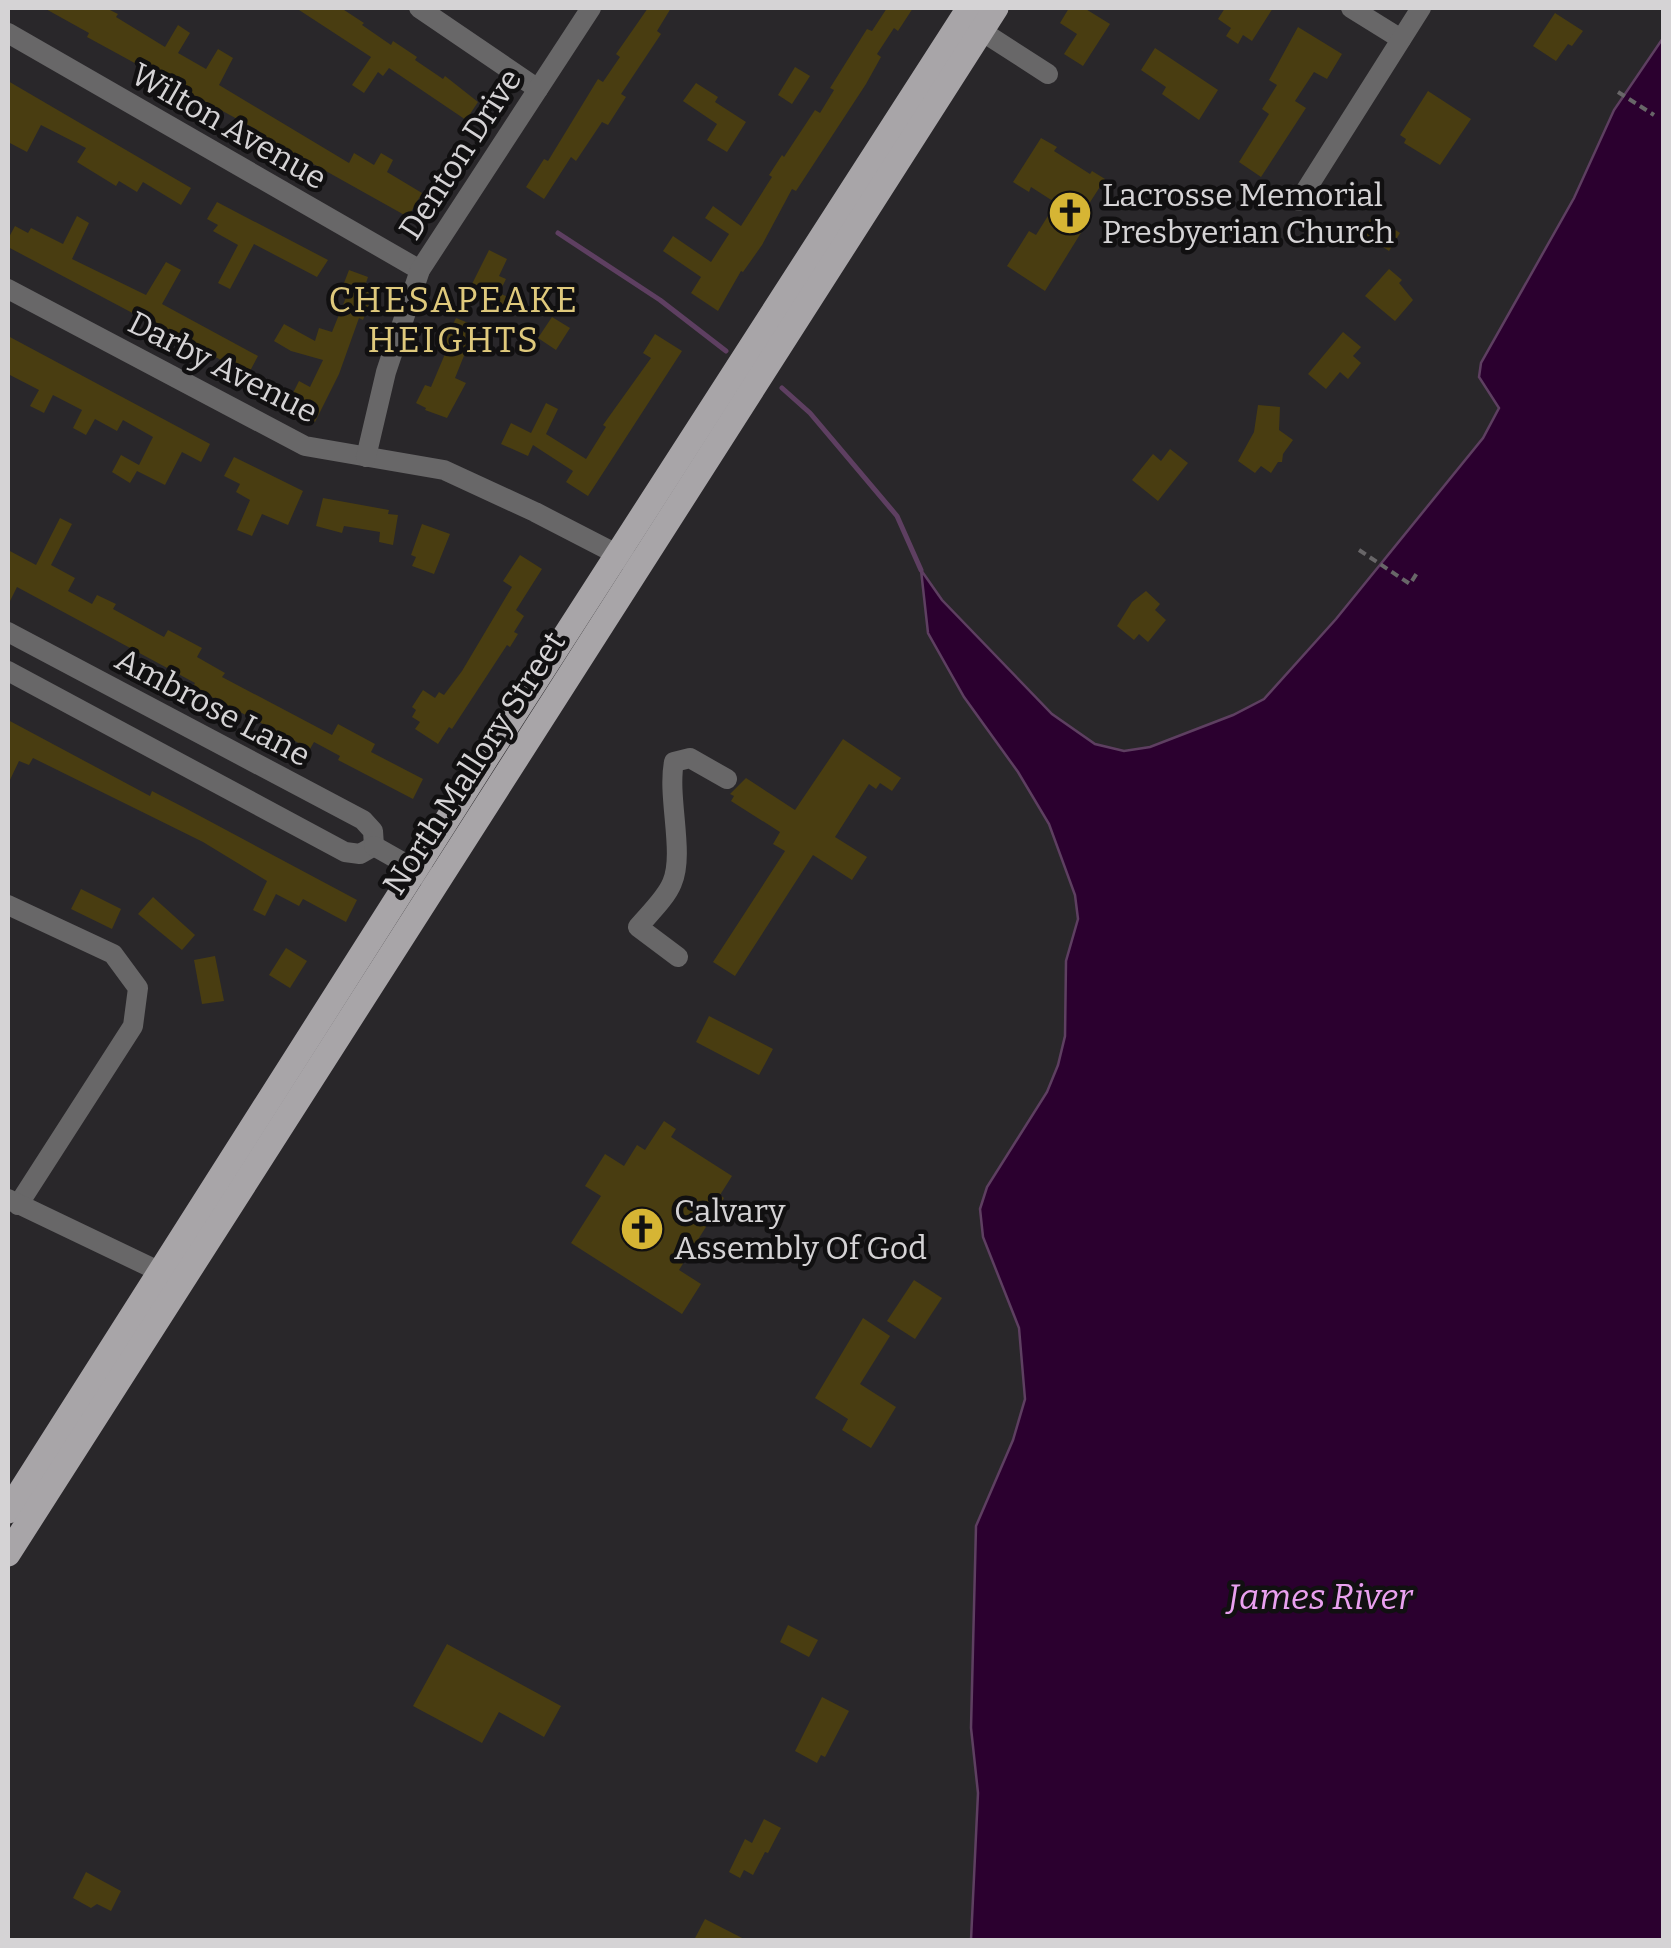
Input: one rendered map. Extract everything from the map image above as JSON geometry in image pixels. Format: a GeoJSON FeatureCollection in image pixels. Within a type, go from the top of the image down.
{"type":"FeatureCollection","features":[{"type":"Feature","properties":{"kind":"main road","name":"North Mallory Street"},"geometry":{"type":"LineString","coordinates":[[8,1554],[171,1277],[971,19],[996,8]]}},
{"type":"Feature","properties":{"kind":"main road","name":"North Mallory Street"},"geometry":{"type":"LineString","coordinates":[[8,1511],[171,1277]]}},
{"type":"Feature","properties":{"kind":"street"},"geometry":{"type":"LineString","coordinates":[[419,8],[538,89]]}},
{"type":"Feature","properties":{"kind":"street","name":"Denton Drive"},"geometry":{"type":"LineString","coordinates":[[366,457],[386,372],[420,270],[592,8]]}},
{"type":"Feature","properties":{"kind":"street"},"geometry":{"type":"LineString","coordinates":[[1351,8],[1400,39]]}},
{"type":"Feature","properties":{"kind":"street"},"geometry":{"type":"LineString","coordinates":[[1299,201],[1421,8]]}},
{"type":"Feature","properties":{"kind":"street"},"geometry":{"type":"LineString","coordinates":[[971,19],[1048,74]]}},
{"type":"Feature","properties":{"kind":"street","name":"Wilton Avenue"},"geometry":{"type":"LineString","coordinates":[[8,34],[420,270]]}},
{"type":"Feature","properties":{"kind":"street","name":"Darby Avenue"},"geometry":{"type":"LineString","coordinates":[[8,288],[305,446],[444,470],[628,560]]}},
{"type":"Feature","properties":{"kind":"street","name":"Ambrose Lane"},"geometry":{"type":"LineString","coordinates":[[8,632],[367,823],[375,835],[374,846]]}},
{"type":"Feature","properties":{"kind":"street","name":"Ambrose Lane"},"geometry":{"type":"LineString","coordinates":[[8,671],[344,852],[360,854],[374,846]]}},
{"type":"Feature","properties":{"kind":"street"},"geometry":{"type":"LineString","coordinates":[[222,786],[238,754]]}},
{"type":"Feature","properties":{"kind":"street"},"geometry":{"type":"LineString","coordinates":[[678,957],[638,927],[672,885],[676,870],[671,778],[674,762],[690,758],[727,779]]}},
{"type":"Feature","properties":{"kind":"street","name":"Ambrose Lane"},"geometry":{"type":"LineString","coordinates":[[374,846],[426,876]]}},
{"type":"Feature","properties":{"kind":"street"},"geometry":{"type":"LineString","coordinates":[[8,905],[113,954],[138,988],[134,1026],[13,1202],[171,1277]]}},
{"type":"Feature","properties":{"kind":"path"},"geometry":{"type":"LineString","coordinates":[[1618,92],[1654,114]]}},
{"type":"Feature","properties":{"kind":"path"},"geometry":{"type":"LineString","coordinates":[[1359,550],[1410,584],[1416,573]]}},
{"type":"Feature","properties":{"kind":"water","name":"James River"},"geometry":{"type":"Polygon","coordinates":[[[1663,38],[1663,1940],[971,1940],[978,1793],[971,1728],[976,1526],[1013,1440],[1025,1399],[1019,1328],[983,1237],[980,1209],[987,1187],[1047,1092],[1058,1065],[1065,1036],[1066,961],[1078,919],[1075,895],[1049,824],[1018,772],[964,697],[928,633],[921,570],[942,600],[1052,714],[1095,744],[1124,751],[1150,747],[1264,699],[1336,619],[1483,438],[1499,408],[1479,377],[1481,363],[1574,198],[1614,110],[1663,38]]]}},
{"type":"Feature","properties":{"kind":"building"},"geometry":{"type":"Polygon","coordinates":[[[44,8],[106,8],[165,47],[178,25],[190,33],[178,53],[206,69],[218,49],[233,58],[219,85],[349,163],[354,153],[374,165],[381,153],[393,160],[387,172],[422,193],[408,217],[299,156],[296,160],[257,134],[259,131],[87,37],[89,33],[44,8]]]}},
{"type":"Feature","properties":{"kind":"building"},"geometry":{"type":"Polygon","coordinates":[[[296,8],[341,8],[478,102],[466,120],[389,68],[383,76],[378,72],[364,93],[352,85],[371,57],[296,8]]]}},
{"type":"Feature","properties":{"kind":"building"},"geometry":{"type":"Polygon","coordinates":[[[648,8],[671,8],[657,31],[661,34],[621,94],[626,97],[608,125],[602,122],[576,161],[571,157],[544,199],[526,187],[544,159],[548,161],[598,79],[603,82],[620,57],[616,54],[648,8]]]}},
{"type":"Feature","properties":{"kind":"building"},"geometry":{"type":"Polygon","coordinates":[[[887,8],[913,8],[877,54],[881,57],[866,84],[796,191],[792,189],[762,245],[741,271],[718,311],[691,293],[701,277],[663,251],[673,236],[711,262],[729,234],[705,218],[713,206],[741,226],[782,155],[815,110],[820,113],[834,90],[830,88],[867,29],[872,31],[887,8]]]}},
{"type":"Feature","properties":{"kind":"building"},"geometry":{"type":"Polygon","coordinates":[[[1069,8],[1084,8],[1110,24],[1083,66],[1064,54],[1077,34],[1060,23],[1069,8]]]}},
{"type":"Feature","properties":{"kind":"building"},"geometry":{"type":"Polygon","coordinates":[[[1225,8],[1273,8],[1252,41],[1243,35],[1238,44],[1226,36],[1231,28],[1218,19],[1225,8]]]}},
{"type":"Feature","properties":{"kind":"building"},"geometry":{"type":"Polygon","coordinates":[[[1555,13],[1583,31],[1556,61],[1533,46],[1555,13]]]}},
{"type":"Feature","properties":{"kind":"building"},"geometry":{"type":"Polygon","coordinates":[[[1298,27],[1342,54],[1327,79],[1314,72],[1295,101],[1306,108],[1261,177],[1239,162],[1269,114],[1262,109],[1277,85],[1269,80],[1298,27]]]}},
{"type":"Feature","properties":{"kind":"building"},"geometry":{"type":"Polygon","coordinates":[[[1155,48],[1218,90],[1199,120],[1162,94],[1166,87],[1141,70],[1155,48]]]}},
{"type":"Feature","properties":{"kind":"building"},"geometry":{"type":"Polygon","coordinates":[[[795,67],[810,76],[792,104],[778,95],[795,67]]]}},
{"type":"Feature","properties":{"kind":"building"},"geometry":{"type":"Polygon","coordinates":[[[8,81],[191,188],[181,205],[143,182],[137,192],[119,181],[116,186],[77,162],[86,148],[41,125],[27,152],[8,142],[8,81]]]}},
{"type":"Feature","properties":{"kind":"building"},"geometry":{"type":"Polygon","coordinates":[[[696,83],[718,97],[715,102],[746,122],[727,152],[707,140],[717,124],[683,101],[696,83]]]}},
{"type":"Feature","properties":{"kind":"building"},"geometry":{"type":"Polygon","coordinates":[[[1428,91],[1471,119],[1440,165],[1404,143],[1406,139],[1400,135],[1428,91]]]}},
{"type":"Feature","properties":{"kind":"building","name":"Lacrosse Memorial Presbyerian Church"},"geometry":{"type":"Polygon","coordinates":[[[1041,138],[1057,147],[1054,151],[1105,179],[1085,210],[1092,215],[1045,291],[1007,266],[1029,231],[1036,235],[1056,203],[1031,187],[1029,192],[1013,182],[1041,138]]]}},
{"type":"Feature","properties":{"kind":"building"},"geometry":{"type":"Polygon","coordinates":[[[217,202],[328,260],[317,277],[254,244],[230,289],[218,283],[238,245],[213,231],[218,225],[207,219],[217,202]]]}},
{"type":"Feature","properties":{"kind":"building"},"geometry":{"type":"Polygon","coordinates":[[[1373,215],[1400,233],[1389,251],[1362,233],[1373,215]]]}},
{"type":"Feature","properties":{"kind":"building"},"geometry":{"type":"Polygon","coordinates":[[[77,216],[89,223],[72,259],[146,295],[166,262],[181,270],[162,304],[258,356],[250,371],[225,358],[223,361],[8,247],[15,226],[28,233],[31,228],[63,244],[77,216]]]}},
{"type":"Feature","properties":{"kind":"building"},"geometry":{"type":"Polygon","coordinates":[[[489,250],[507,259],[499,276],[506,279],[499,293],[510,298],[503,312],[467,294],[489,250]]]}},
{"type":"Feature","properties":{"kind":"building"},"geometry":{"type":"Polygon","coordinates":[[[1389,269],[1402,280],[1399,283],[1413,300],[1395,321],[1365,296],[1389,269]]]}},
{"type":"Feature","properties":{"kind":"building"},"geometry":{"type":"Polygon","coordinates":[[[349,270],[368,277],[364,289],[370,292],[366,302],[369,304],[363,320],[359,318],[339,374],[315,422],[286,407],[299,381],[310,387],[323,360],[291,351],[274,341],[284,324],[315,341],[319,328],[332,332],[351,285],[344,283],[349,270]]]}},
{"type":"Feature","properties":{"kind":"building"},"geometry":{"type":"Polygon","coordinates":[[[552,317],[570,328],[556,350],[538,338],[552,317]]]}},
{"type":"Feature","properties":{"kind":"building"},"geometry":{"type":"Polygon","coordinates":[[[456,318],[476,326],[455,378],[466,383],[447,418],[416,403],[425,385],[431,387],[448,347],[443,345],[456,318]]]}},
{"type":"Feature","properties":{"kind":"building"},"geometry":{"type":"Polygon","coordinates":[[[1343,332],[1361,347],[1353,356],[1361,363],[1348,379],[1340,372],[1326,389],[1308,374],[1343,332]]]}},
{"type":"Feature","properties":{"kind":"building"},"geometry":{"type":"Polygon","coordinates":[[[655,334],[682,351],[588,496],[566,482],[573,471],[533,445],[528,456],[501,444],[511,423],[531,433],[546,403],[558,409],[546,434],[586,459],[606,427],[603,425],[651,358],[643,353],[655,334]]]}},
{"type":"Feature","properties":{"kind":"building"},"geometry":{"type":"Polygon","coordinates":[[[8,336],[210,444],[201,462],[182,452],[165,485],[137,471],[130,483],[112,472],[121,455],[139,465],[153,437],[123,420],[117,431],[95,419],[86,435],[73,428],[82,410],[53,395],[44,413],[30,406],[39,390],[8,374],[8,336]]]}},
{"type":"Feature","properties":{"kind":"building"},"geometry":{"type":"Polygon","coordinates":[[[1258,405],[1280,407],[1279,430],[1293,440],[1282,462],[1271,473],[1261,466],[1255,473],[1238,461],[1254,432],[1258,405]]]}},
{"type":"Feature","properties":{"kind":"building"},"geometry":{"type":"Polygon","coordinates":[[[1170,449],[1188,463],[1158,501],[1132,480],[1153,454],[1161,461],[1170,449]]]}},
{"type":"Feature","properties":{"kind":"building"},"geometry":{"type":"Polygon","coordinates":[[[234,457],[303,491],[288,525],[262,514],[252,536],[237,530],[250,500],[236,492],[240,484],[224,476],[234,457]]]}},
{"type":"Feature","properties":{"kind":"building"},"geometry":{"type":"Polygon","coordinates":[[[323,498],[398,515],[393,545],[379,542],[380,532],[344,526],[342,533],[316,526],[323,498]]]}},
{"type":"Feature","properties":{"kind":"building"},"geometry":{"type":"Polygon","coordinates":[[[60,518],[72,524],[51,565],[75,578],[68,591],[92,604],[97,595],[116,604],[113,609],[164,637],[168,630],[202,648],[197,657],[225,673],[222,677],[332,735],[338,724],[375,744],[371,752],[423,779],[413,799],[338,760],[340,756],[314,742],[310,749],[193,687],[195,683],[17,587],[8,605],[8,550],[36,565],[60,518]]]}},
{"type":"Feature","properties":{"kind":"building"},"geometry":{"type":"Polygon","coordinates":[[[422,524],[450,534],[434,574],[412,566],[416,557],[411,555],[422,524]]]}},
{"type":"Feature","properties":{"kind":"building"},"geometry":{"type":"Polygon","coordinates":[[[520,555],[542,569],[516,610],[524,616],[514,632],[518,634],[438,744],[415,729],[420,722],[412,717],[416,710],[412,707],[423,690],[435,698],[439,692],[444,695],[462,671],[512,587],[503,581],[520,555]]]}},
{"type":"Feature","properties":{"kind":"building"},"geometry":{"type":"Polygon","coordinates":[[[1146,591],[1160,604],[1155,610],[1166,620],[1148,642],[1139,634],[1134,640],[1117,626],[1132,602],[1146,591]]]}},
{"type":"Feature","properties":{"kind":"building"},"geometry":{"type":"Polygon","coordinates":[[[8,720],[357,900],[346,922],[303,899],[299,906],[276,894],[265,916],[253,910],[267,881],[203,842],[33,758],[29,765],[19,761],[8,784],[8,720]]]}},
{"type":"Feature","properties":{"kind":"building"},"geometry":{"type":"Polygon","coordinates":[[[843,739],[901,778],[892,791],[880,783],[876,789],[869,784],[835,837],[867,857],[852,880],[813,855],[735,976],[713,962],[785,851],[773,844],[780,832],[731,801],[734,796],[730,794],[746,778],[795,810],[843,739]]]}},
{"type":"Feature","properties":{"kind":"building"},"geometry":{"type":"Polygon","coordinates":[[[81,889],[121,909],[112,929],[71,909],[81,889]]]}},
{"type":"Feature","properties":{"kind":"building"},"geometry":{"type":"Polygon","coordinates":[[[153,897],[195,935],[182,950],[138,914],[153,897]]]}},
{"type":"Feature","properties":{"kind":"building"},"geometry":{"type":"Polygon","coordinates":[[[286,948],[307,961],[290,988],[269,975],[286,948]]]}},
{"type":"Feature","properties":{"kind":"building"},"geometry":{"type":"Polygon","coordinates":[[[215,956],[224,1001],[202,1004],[194,960],[215,956]]]}},
{"type":"Feature","properties":{"kind":"building"},"geometry":{"type":"Polygon","coordinates":[[[709,1016],[773,1049],[759,1075],[696,1042],[709,1016]]]}},
{"type":"Feature","properties":{"kind":"building","name":"Calvary Assembly Of God"},"geometry":{"type":"Polygon","coordinates":[[[664,1121],[676,1129],[671,1137],[732,1176],[720,1195],[724,1198],[679,1270],[701,1284],[682,1314],[571,1243],[601,1196],[585,1186],[605,1154],[624,1166],[637,1145],[645,1150],[664,1121]]]}},
{"type":"Feature","properties":{"kind":"building"},"geometry":{"type":"Polygon","coordinates":[[[914,1280],[942,1298],[915,1339],[887,1321],[914,1280]]]}},
{"type":"Feature","properties":{"kind":"building"},"geometry":{"type":"Polygon","coordinates":[[[863,1318],[890,1336],[860,1384],[896,1407],[871,1448],[842,1430],[848,1419],[815,1398],[863,1318]]]}},
{"type":"Feature","properties":{"kind":"building"},"geometry":{"type":"Polygon","coordinates":[[[788,1625],[818,1640],[809,1657],[780,1642],[788,1625]]]}},
{"type":"Feature","properties":{"kind":"building"},"geometry":{"type":"Polygon","coordinates":[[[447,1644],[561,1706],[544,1737],[499,1712],[482,1743],[413,1706],[447,1644]]]}},
{"type":"Feature","properties":{"kind":"building"},"geometry":{"type":"Polygon","coordinates":[[[822,1697],[849,1711],[825,1757],[821,1755],[817,1763],[795,1751],[822,1697]]]}},
{"type":"Feature","properties":{"kind":"building"},"geometry":{"type":"Polygon","coordinates":[[[764,1819],[781,1828],[753,1875],[744,1870],[740,1878],[729,1872],[745,1839],[752,1843],[764,1819]]]}},
{"type":"Feature","properties":{"kind":"building"},"geometry":{"type":"Polygon","coordinates":[[[86,1872],[121,1891],[111,1911],[97,1904],[91,1908],[73,1898],[86,1872]]]}},
{"type":"Feature","properties":{"kind":"building"},"geometry":{"type":"Polygon","coordinates":[[[705,1919],[746,1940],[694,1940],[705,1919]]]}},
{"type":"Feature","properties":{"kind":"waterway"},"geometry":{"type":"LineString","coordinates":[[558,233],[660,300],[726,351]]}},
{"type":"Feature","properties":{"kind":"waterway"},"geometry":{"type":"LineString","coordinates":[[782,388],[810,413],[897,516],[921,570]]}},
{"type":"Feature","properties":{"kind":"place","name":"Lacrosse Memorial Presbyerian Church"},"geometry":{"type":"Point","coordinates":[1070,213]}},
{"type":"Feature","properties":{"kind":"place","name":"Calvary Assembly Of God"},"geometry":{"type":"Point","coordinates":[642,1229]}},
{"type":"Feature","properties":{"kind":"district","name":"CHESAPEAKE HEIGHTS"},"geometry":{"type":"Point","coordinates":[454,320]}}]}
